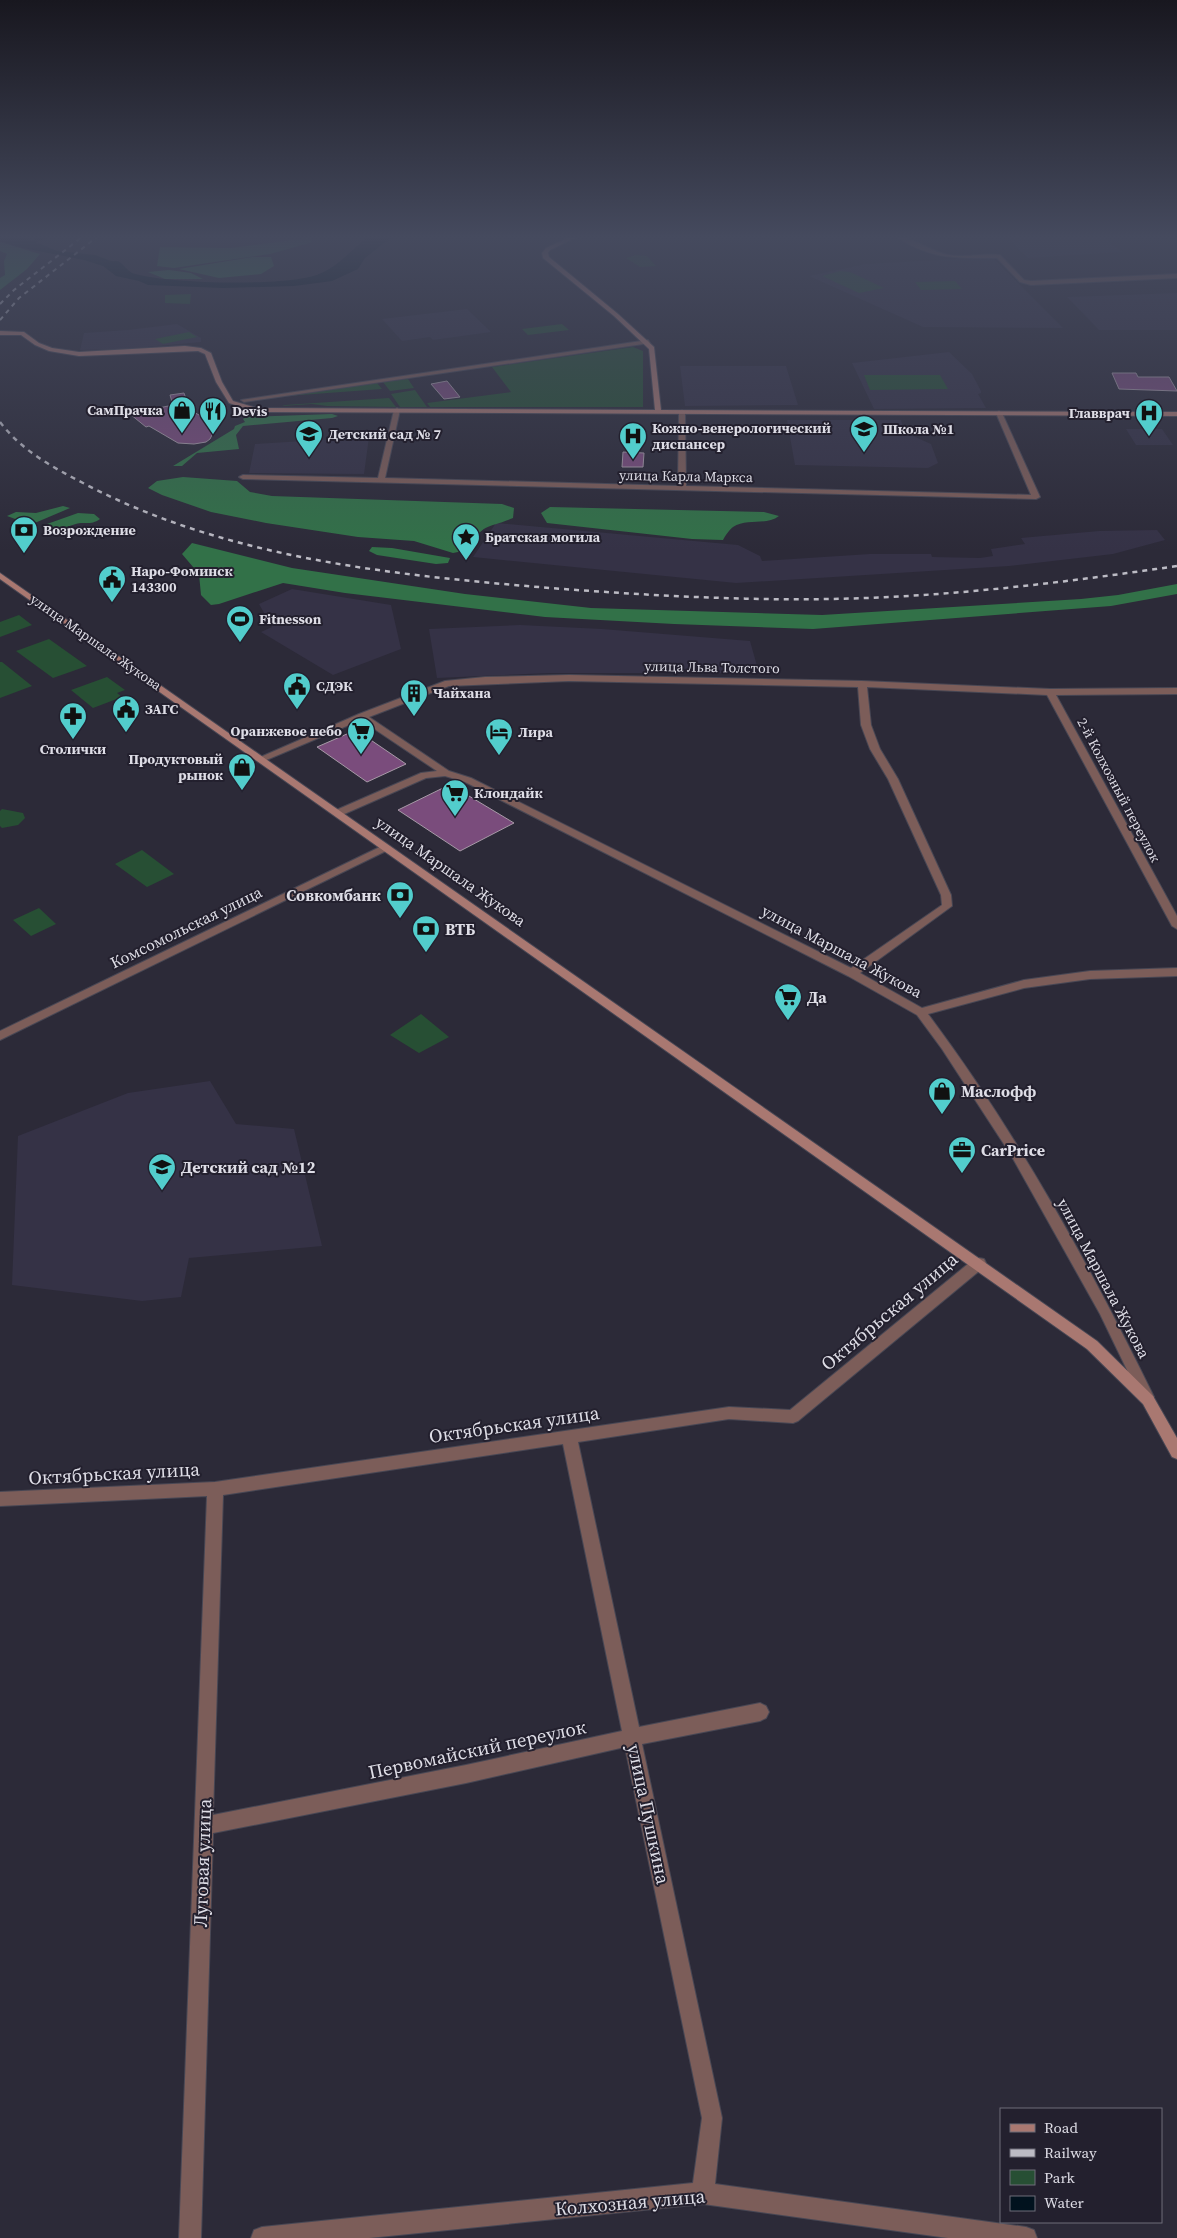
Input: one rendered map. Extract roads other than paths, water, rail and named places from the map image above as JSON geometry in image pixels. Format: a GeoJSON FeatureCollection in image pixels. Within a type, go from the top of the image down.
{"type":"FeatureCollection","features":[{"type":"Feature","properties":{"kind":"street"},"geometry":{"type":"LineString","coordinates":[[34,341],[51,350],[79,354],[169,348],[199,349],[208,353],[219,382],[232,402],[248,408],[275,411],[1177,414]]}},
{"type":"Feature","properties":{"kind":"street"},"geometry":{"type":"LineString","coordinates":[[244,400],[648,342],[652,348],[658,412]]}},
{"type":"Feature","properties":{"kind":"street"},"geometry":{"type":"LineString","coordinates":[[381,479],[397,410]]}},
{"type":"Feature","properties":{"kind":"street"},"geometry":{"type":"LineString","coordinates":[[682,412],[682,488]]}},
{"type":"Feature","properties":{"kind":"street","name":"улица Карла Маркса"},"geometry":{"type":"LineString","coordinates":[[243,477],[1036,497],[999,413]]}},
{"type":"Feature","properties":{"kind":"street","name":"улица Маршала Жукова"},"geometry":{"type":"LineString","coordinates":[[0,575],[979,1263],[1092,1346],[1148,1400]]}},
{"type":"Feature","properties":{"kind":"street","name":"улица Льва Толстого"},"geometry":{"type":"LineString","coordinates":[[261,758],[448,683],[485,680],[569,678],[862,684],[1050,692],[1177,691]]}},
{"type":"Feature","properties":{"kind":"street"},"geometry":{"type":"LineString","coordinates":[[852,973],[947,906],[946,895],[893,779],[875,749],[866,725],[862,684]]}},
{"type":"Feature","properties":{"kind":"street","name":"2-й Колхозный переулок"},"geometry":{"type":"LineString","coordinates":[[1050,692],[1177,926]]}},
{"type":"Feature","properties":{"kind":"street"},"geometry":{"type":"LineString","coordinates":[[362,716],[446,773]]}},
{"type":"Feature","properties":{"kind":"street","name":"улица Маршала Жукова"},"geometry":{"type":"LineString","coordinates":[[338,813],[424,775],[446,773],[468,780],[852,973],[921,1012],[946,1046],[1016,1152],[1106,1312],[1148,1400],[1177,1452]]}},
{"type":"Feature","properties":{"kind":"street","name":"Комсомольская улица"},"geometry":{"type":"LineString","coordinates":[[0,1036],[386,847]]}},
{"type":"Feature","properties":{"kind":"street"},"geometry":{"type":"LineString","coordinates":[[921,1012],[1024,984],[1090,975],[1177,972]]}},
{"type":"Feature","properties":{"kind":"street","name":"Октябрьская улица"},"geometry":{"type":"LineString","coordinates":[[0,1498],[215,1489],[729,1413],[792,1417],[979,1263]]}},
{"type":"Feature","properties":{"kind":"street","name":"улица Пушкина"},"geometry":{"type":"LineString","coordinates":[[570,1436],[712,2118],[703,2193]]}},
{"type":"Feature","properties":{"kind":"street","name":"Луговая улица"},"geometry":{"type":"LineString","coordinates":[[190,2238],[215,1489]]}},
{"type":"Feature","properties":{"kind":"street","name":"Первомайский переулок"},"geometry":{"type":"LineString","coordinates":[[203,1826],[466,1774],[633,1737],[760,1712]]}},
{"type":"Feature","properties":{"kind":"street","name":"Колхозная улица"},"geometry":{"type":"LineString","coordinates":[[262,2238],[703,2193],[1026,2238]]}},
{"type":"Feature","properties":{"kind":"railway"},"geometry":{"type":"LineString","coordinates":[[0,422],[17,441],[60,471],[137,509],[251,546],[310,559],[430,577],[669,596],[827,599],[906,596],[984,590],[1061,582],[1177,566]]}},
{"type":"Feature","properties":{"kind":"place","name":"СамПрачка"},"geometry":{"type":"Point","coordinates":[182,434]}},
{"type":"Feature","properties":{"kind":"place","name":"Devis"},"geometry":{"type":"Point","coordinates":[213,435]}},
{"type":"Feature","properties":{"kind":"place","name":"Главврач"},"geometry":{"type":"Point","coordinates":[1149,437]}},
{"type":"Feature","properties":{"kind":"place","name":"Школа №1"},"geometry":{"type":"Point","coordinates":[864,453]}},
{"type":"Feature","properties":{"kind":"place","name":"Детский сад № 7"},"geometry":{"type":"Point","coordinates":[309,458]}},
{"type":"Feature","properties":{"kind":"place","name":"Кожно-венерологический диспансер"},"geometry":{"type":"Point","coordinates":[633,460]}},
{"type":"Feature","properties":{"kind":"place","name":"Возрождение"},"geometry":{"type":"Point","coordinates":[24,554]}},
{"type":"Feature","properties":{"kind":"place","name":"Братская могила"},"geometry":{"type":"Point","coordinates":[466,561]}},
{"type":"Feature","properties":{"kind":"place","name":"Наро-Фоминск 143300"},"geometry":{"type":"Point","coordinates":[112,603]}},
{"type":"Feature","properties":{"kind":"place","name":"Fitnesson"},"geometry":{"type":"Point","coordinates":[240,643]}},
{"type":"Feature","properties":{"kind":"place","name":"СДЭК"},"geometry":{"type":"Point","coordinates":[297,710]}},
{"type":"Feature","properties":{"kind":"place","name":"Чайхана"},"geometry":{"type":"Point","coordinates":[414,717]}},
{"type":"Feature","properties":{"kind":"place","name":"ЗАГС"},"geometry":{"type":"Point","coordinates":[126,733]}},
{"type":"Feature","properties":{"kind":"place","name":"Столички"},"geometry":{"type":"Point","coordinates":[73,740]}},
{"type":"Feature","properties":{"kind":"place","name":"Оранжевое небо"},"geometry":{"type":"Point","coordinates":[361,755]}},
{"type":"Feature","properties":{"kind":"place","name":"Лира"},"geometry":{"type":"Point","coordinates":[499,756]}},
{"type":"Feature","properties":{"kind":"place","name":"Продуктовый рынок"},"geometry":{"type":"Point","coordinates":[242,791]}},
{"type":"Feature","properties":{"kind":"place","name":"Клондайк"},"geometry":{"type":"Point","coordinates":[455,817]}},
{"type":"Feature","properties":{"kind":"place","name":"Совкомбанк"},"geometry":{"type":"Point","coordinates":[400,919]}},
{"type":"Feature","properties":{"kind":"place","name":"ВТБ"},"geometry":{"type":"Point","coordinates":[426,953]}},
{"type":"Feature","properties":{"kind":"place","name":"Да"},"geometry":{"type":"Point","coordinates":[788,1021]}},
{"type":"Feature","properties":{"kind":"place","name":"Маслофф"},"geometry":{"type":"Point","coordinates":[942,1115]}},
{"type":"Feature","properties":{"kind":"place","name":"CarPrice"},"geometry":{"type":"Point","coordinates":[962,1174]}},
{"type":"Feature","properties":{"kind":"place","name":"Детский сад №12"},"geometry":{"type":"Point","coordinates":[162,1191]}}]}
